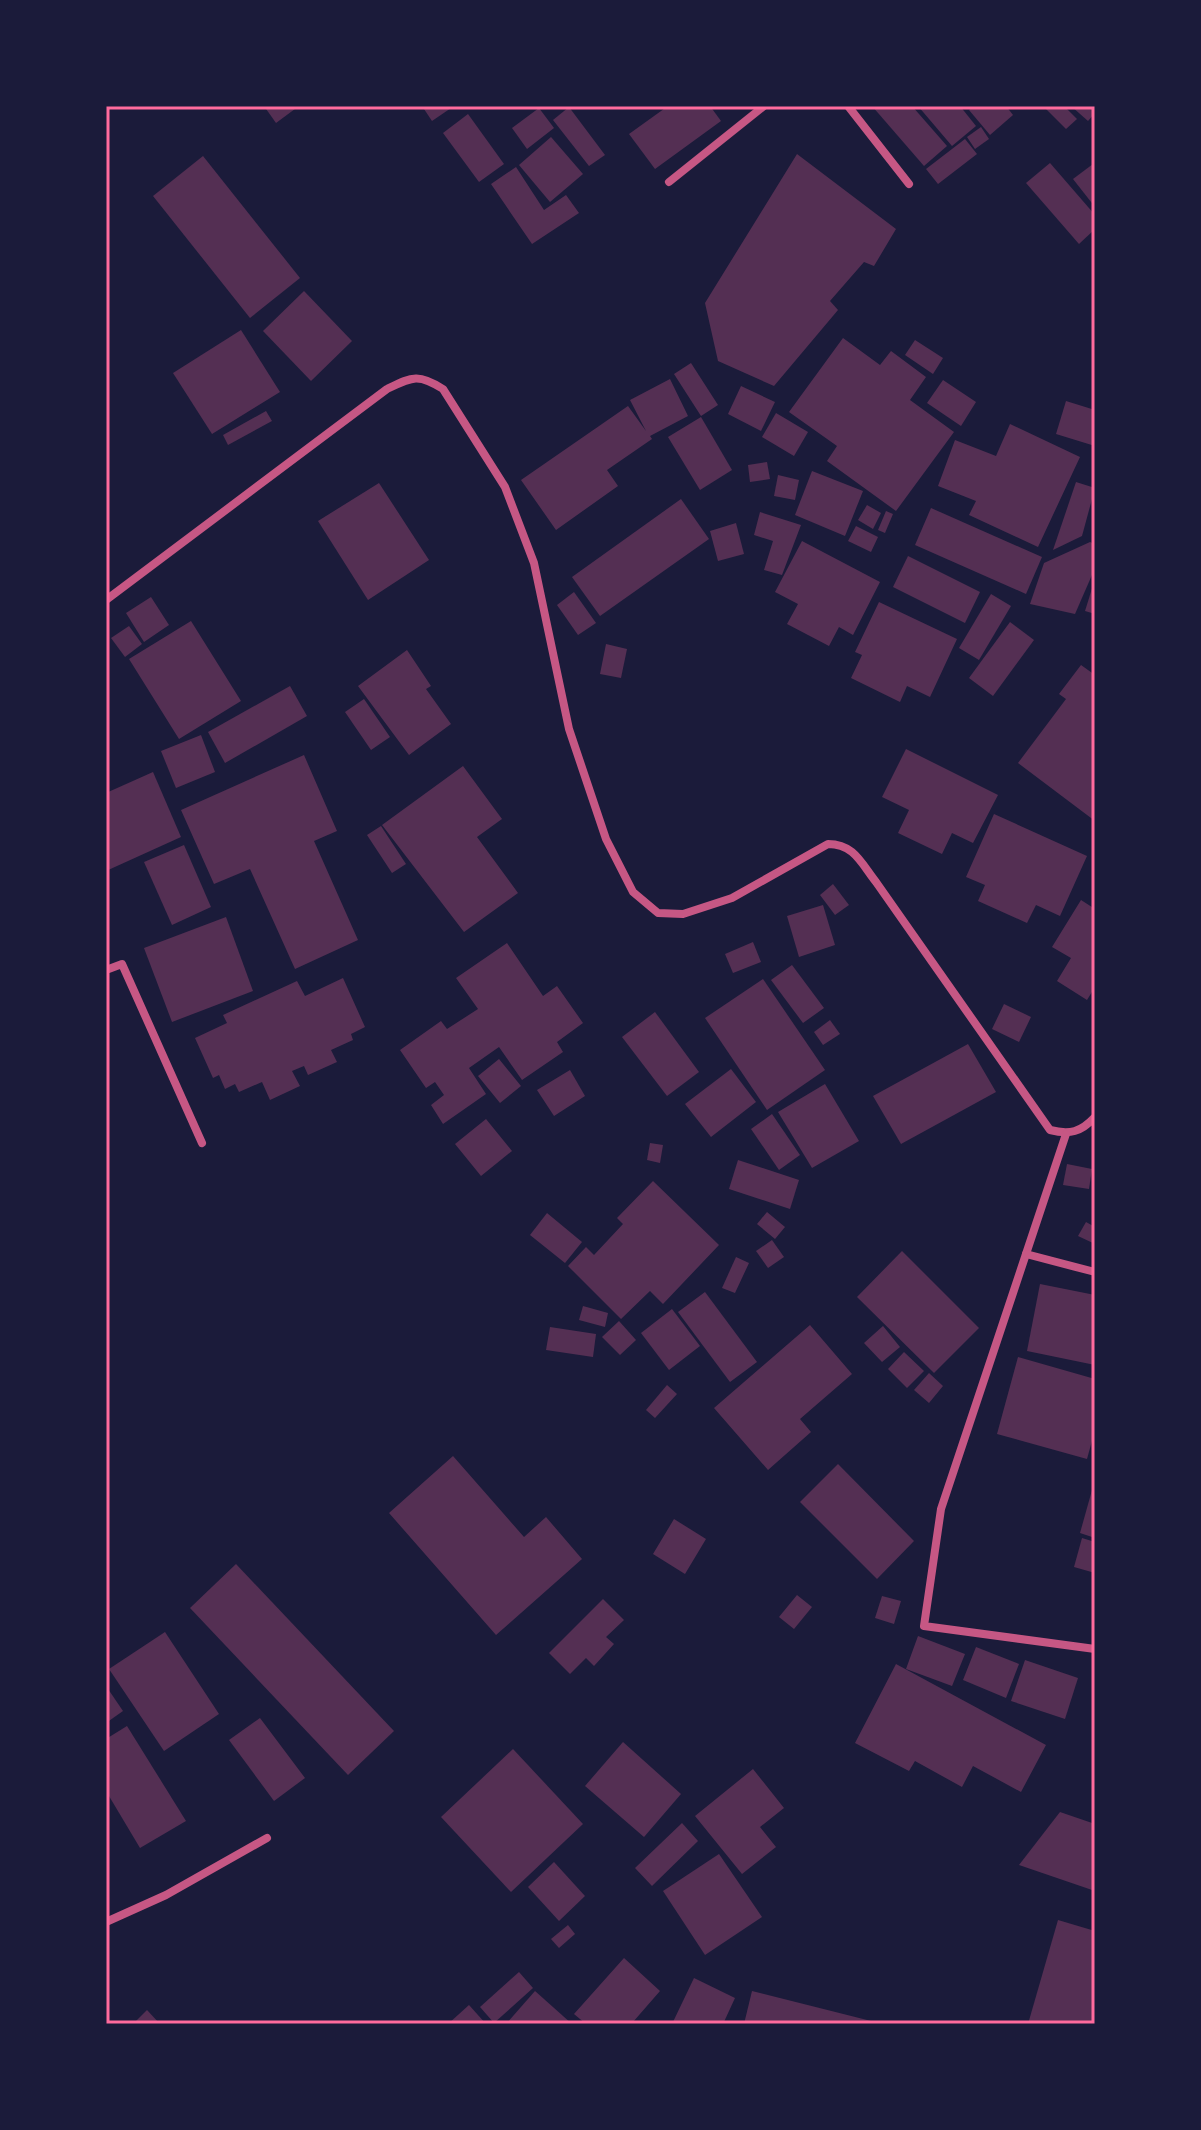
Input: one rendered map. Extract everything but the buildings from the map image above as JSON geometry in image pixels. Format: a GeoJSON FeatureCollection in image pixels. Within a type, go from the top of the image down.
{"type":"FeatureCollection","features":[{"type":"Feature","properties":{"kind":"street"},"geometry":{"type":"LineString","coordinates":[[669,182],[764,106]]}},
{"type":"Feature","properties":{"kind":"street"},"geometry":{"type":"LineString","coordinates":[[848,106],[909,184]]}},
{"type":"Feature","properties":{"kind":"street"},"geometry":{"type":"LineString","coordinates":[[106,600],[387,389],[412,377],[428,379],[443,389],[505,487],[534,563],[569,729],[606,839],[633,892],[658,913],[683,914],[732,898],[828,844],[841,844],[850,849],[1050,1130],[1066,1134],[1084,1129],[1095,1117]]}},
{"type":"Feature","properties":{"kind":"street"},"geometry":{"type":"LineString","coordinates":[[106,970],[122,964],[202,1143]]}},
{"type":"Feature","properties":{"kind":"street"},"geometry":{"type":"LineString","coordinates":[[1066,1134],[941,1509],[924,1626],[1095,1649]]}},
{"type":"Feature","properties":{"kind":"street"},"geometry":{"type":"LineString","coordinates":[[1026,1254],[1095,1272]]}},
{"type":"Feature","properties":{"kind":"street"},"geometry":{"type":"LineString","coordinates":[[106,1922],[166,1895],[267,1838]]}}]}
